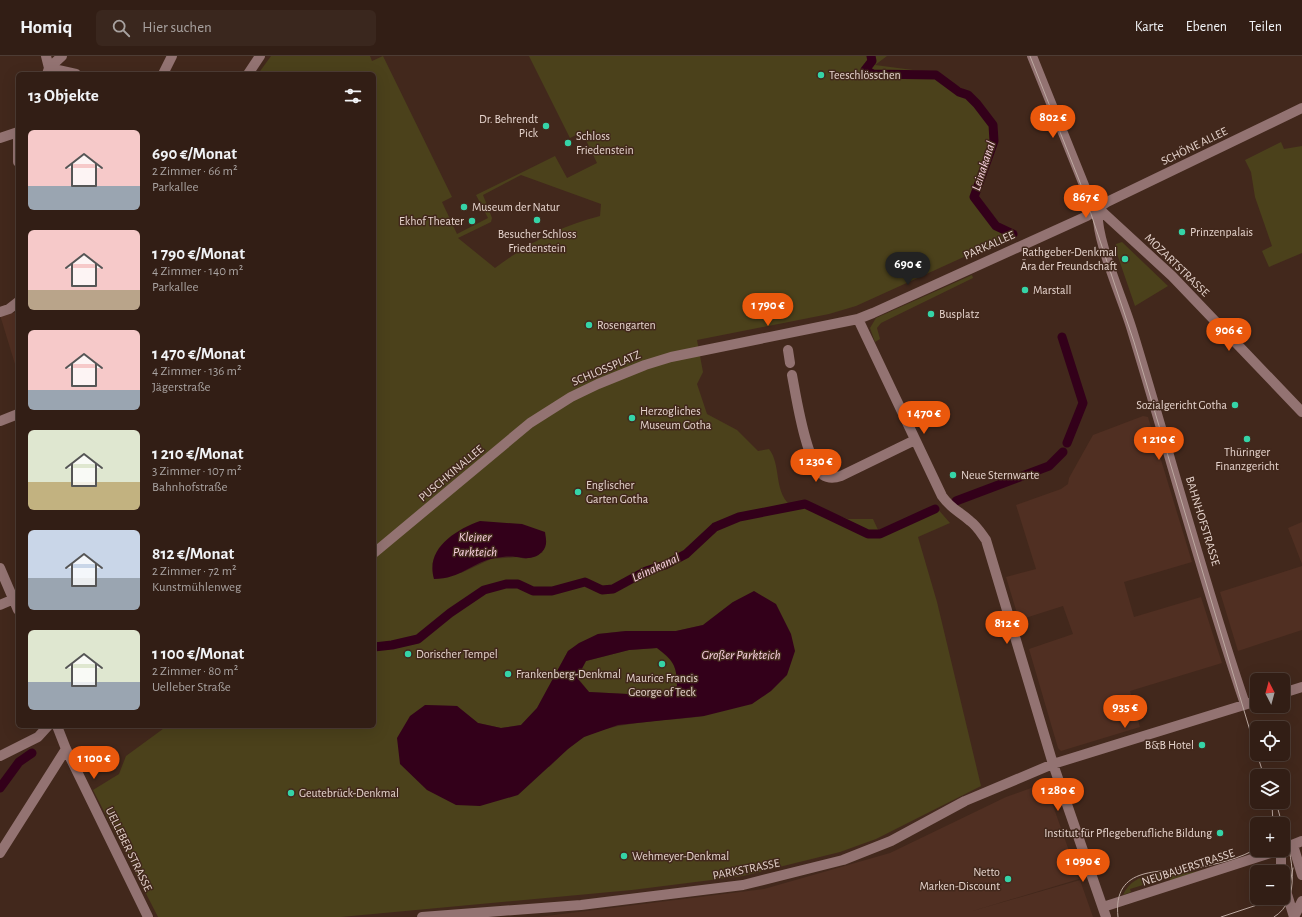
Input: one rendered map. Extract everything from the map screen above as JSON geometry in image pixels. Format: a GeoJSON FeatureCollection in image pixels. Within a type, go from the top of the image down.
{"type":"FeatureCollection","features":[{"type":"Feature","properties":{"kind":"street"},"geometry":{"type":"LineString","coordinates":[[46,56],[48,71]]}},
{"type":"Feature","properties":{"kind":"street"},"geometry":{"type":"LineString","coordinates":[[48,71],[62,56]]}},
{"type":"Feature","properties":{"kind":"street"},"geometry":{"type":"LineString","coordinates":[[164,72],[172,56]]}},
{"type":"Feature","properties":{"kind":"street"},"geometry":{"type":"LineString","coordinates":[[249,72],[260,56]]}},
{"type":"Feature","properties":{"kind":"street","name":"MOZARTSTRASSE"},"geometry":{"type":"LineString","coordinates":[[1032,56],[1086,190],[1098,208],[1172,276],[1302,412]]}},
{"type":"Feature","properties":{"kind":"street","name":"SCHÖNE ALLEE"},"geometry":{"type":"LineString","coordinates":[[1098,208],[1302,108]]}},
{"type":"Feature","properties":{"kind":"street"},"geometry":{"type":"LineString","coordinates":[[2,133],[16,132]]}},
{"type":"Feature","properties":{"kind":"street","name":"PARKALLEE"},"geometry":{"type":"LineString","coordinates":[[681,355],[858,319],[1087,216],[1098,208]]}},
{"type":"Feature","properties":{"kind":"street","name":"BAHNHOFSTRASSE"},"geometry":{"type":"LineString","coordinates":[[1098,208],[1097,218],[1100,235],[1132,329],[1245,704]]}},
{"type":"Feature","properties":{"kind":"street"},"geometry":{"type":"LineString","coordinates":[[0,312],[9,309],[16,304]]}},
{"type":"Feature","properties":{"kind":"street"},"geometry":{"type":"LineString","coordinates":[[858,319],[915,440],[948,505],[970,520],[978,529],[990,551],[1053,764],[1105,912]]}},
{"type":"Feature","properties":{"kind":"street"},"geometry":{"type":"LineString","coordinates":[[788,350],[790,363]]}},
{"type":"Feature","properties":{"kind":"street","name":"SCHLOSSPLATZ"},"geometry":{"type":"LineString","coordinates":[[544,413],[603,382],[645,365],[681,355]]}},
{"type":"Feature","properties":{"kind":"street"},"geometry":{"type":"LineString","coordinates":[[792,375],[807,446],[819,470],[824,476],[835,478],[841,476],[915,440]]}},
{"type":"Feature","properties":{"kind":"street","name":"PUSCHKINALLEE"},"geometry":{"type":"LineString","coordinates":[[376,551],[544,413]]}},
{"type":"Feature","properties":{"kind":"street"},"geometry":{"type":"LineString","coordinates":[[0,421],[16,415]]}},
{"type":"Feature","properties":{"kind":"street"},"geometry":{"type":"LineString","coordinates":[[0,568],[16,604]]}},
{"type":"Feature","properties":{"kind":"street"},"geometry":{"type":"LineString","coordinates":[[0,604],[14,599]]}},
{"type":"Feature","properties":{"kind":"street"},"geometry":{"type":"LineString","coordinates":[[1290,690],[1302,687]]}},
{"type":"Feature","properties":{"kind":"street","name":"PARKSTRASSE"},"geometry":{"type":"LineString","coordinates":[[422,917],[581,905],[749,883],[843,860],[891,841],[971,798],[1053,764],[1250,703]]}},
{"type":"Feature","properties":{"kind":"street"},"geometry":{"type":"LineString","coordinates":[[0,756],[38,737],[46,728]]}},
{"type":"Feature","properties":{"kind":"street","name":"UELLEBER STRASSE"},"geometry":{"type":"LineString","coordinates":[[58,728],[66,749],[148,917]]}},
{"type":"Feature","properties":{"kind":"street"},"geometry":{"type":"LineString","coordinates":[[0,853],[66,749]]}},
{"type":"Feature","properties":{"kind":"street"},"geometry":{"type":"LineString","coordinates":[[1297,843],[1302,875]]}},
{"type":"Feature","properties":{"kind":"street","name":"NEUBAUERSTRASSE"},"geometry":{"type":"LineString","coordinates":[[1105,912],[1264,857]]}},
{"type":"Feature","properties":{"kind":"street"},"geometry":{"type":"LineString","coordinates":[[1294,917],[1302,901]]}},
{"type":"Feature","properties":{"kind":"street"},"geometry":{"type":"LineString","coordinates":[[1290,904],[1294,917]]}},
{"type":"Feature","properties":{"kind":"shaded area","name":"Englischer Garten Gotha"},"geometry":{"type":"Polygon","coordinates":[[[271,56],[370,56],[372,61],[383,56],[452,197],[442,202],[457,234],[488,218],[476,195],[555,156],[567,178],[597,163],[582,132],[570,138],[529,56],[887,56],[875,65],[936,73],[968,92],[994,125],[995,142],[977,195],[1010,236],[856,306],[829,314],[697,340],[703,372],[697,384],[707,414],[737,430],[758,451],[769,449],[775,462],[781,492],[789,504],[803,503],[848,519],[873,519],[879,532],[936,507],[950,523],[918,537],[937,602],[981,786],[876,839],[840,852],[743,876],[632,890],[341,917],[158,917],[93,790],[119,774],[126,756],[164,728],[376,728],[376,72],[259,72],[271,56]],[[521,175],[483,195],[492,218],[491,222],[458,238],[495,268],[532,243],[544,237],[571,225],[600,216],[601,204],[521,175]],[[543,552],[432,563],[461,573],[491,559],[517,557],[526,559],[543,552]],[[733,602],[703,625],[676,631],[626,631],[598,634],[568,651],[537,708],[521,725],[501,728],[478,723],[457,706],[425,705],[549,767],[574,744],[584,737],[597,732],[642,722],[704,716],[733,602]]]}},
{"type":"Feature","properties":{"kind":"shaded area"},"geometry":{"type":"Polygon","coordinates":[[[1281,142],[1284,149],[1302,146],[1302,253],[1269,267],[1262,251],[1272,246],[1255,197],[1251,172],[1245,160],[1281,142]]]}},
{"type":"Feature","properties":{"kind":"shaded area"},"geometry":{"type":"Polygon","coordinates":[[[1122,242],[1168,286],[1135,306],[1115,248],[1116,244],[1122,242]]]}},
{"type":"Feature","properties":{"kind":"shaded area"},"geometry":{"type":"Polygon","coordinates":[[[972,275],[973,278],[881,323],[877,328],[880,339],[875,342],[870,328],[876,318],[972,275]]]}},
{"type":"Feature","properties":{"kind":"shaded area"},"geometry":{"type":"Polygon","coordinates":[[[16,312],[16,367],[0,315],[16,312]]]}},
{"type":"Feature","properties":{"kind":"shaded area"},"geometry":{"type":"Polygon","coordinates":[[[1143,416],[1148,417],[1192,562],[1124,582],[1134,617],[1201,597],[1222,663],[1130,691],[1140,727],[1061,751],[1058,748],[1029,649],[1073,634],[1063,606],[1019,620],[1006,577],[1036,569],[1016,505],[1061,489],[1068,484],[1069,478],[1093,435],[1143,416]]]}},
{"type":"Feature","properties":{"kind":"shaded area"},"geometry":{"type":"Polygon","coordinates":[[[1302,522],[1302,564],[1288,528],[1302,522]]]}},
{"type":"Feature","properties":{"kind":"shaded area"},"geometry":{"type":"Polygon","coordinates":[[[1302,566],[1302,630],[1238,651],[1220,592],[1302,566]]]}},
{"type":"Feature","properties":{"kind":"shaded area"},"geometry":{"type":"Polygon","coordinates":[[[657,648],[667,656],[673,664],[676,673],[677,686],[664,693],[647,695],[589,692],[577,677],[586,661],[629,650],[657,648]]]}},
{"type":"Feature","properties":{"kind":"shaded area"},"geometry":{"type":"Polygon","coordinates":[[[1045,783],[1079,879],[969,912],[1080,880],[1093,917],[538,917],[764,889],[890,853],[1006,797],[1045,783]]]}},
{"type":"Feature","properties":{"kind":"shaded area"},"geometry":{"type":"Polygon","coordinates":[[[1217,866],[1171,882],[1169,877],[1130,889],[1131,892],[1123,895],[1128,887],[1142,877],[1159,874],[1191,872],[1217,866]]]}},
{"type":"Feature","properties":{"kind":"water","name":"Kleiner Parkteich"},"geometry":{"type":"Polygon","coordinates":[[[480,521],[522,524],[545,532],[545,547],[539,555],[533,557],[495,558],[487,560],[452,576],[434,579],[432,568],[434,559],[444,542],[452,535],[480,521]]]}},
{"type":"Feature","properties":{"kind":"water","name":"Großer Parkteich"},"geometry":{"type":"Polygon","coordinates":[[[754,591],[776,604],[791,634],[795,651],[787,675],[771,691],[752,704],[704,716],[618,725],[584,737],[568,749],[518,795],[480,806],[456,805],[427,790],[400,764],[397,738],[410,716],[425,705],[457,706],[478,723],[501,728],[521,725],[537,708],[568,651],[579,643],[598,634],[626,631],[676,631],[703,625],[733,602],[754,591]],[[657,648],[629,650],[586,661],[577,678],[589,692],[647,695],[664,693],[677,686],[677,679],[673,664],[657,648]]]}},
{"type":"Feature","properties":{"kind":"waterway","name":"Leinakanal"},"geometry":{"type":"LineString","coordinates":[[871,56],[872,61],[865,70],[873,74],[936,75],[959,92],[968,95],[977,104],[993,125],[994,141],[974,197],[996,226],[1013,234]]}},
{"type":"Feature","properties":{"kind":"waterway","name":"Leinakanal"},"geometry":{"type":"LineString","coordinates":[[1062,337],[1083,403],[1067,443]]}},
{"type":"Feature","properties":{"kind":"waterway","name":"Leinakanal"},"geometry":{"type":"LineString","coordinates":[[956,501],[1049,466],[1063,452]]}},
{"type":"Feature","properties":{"kind":"waterway","name":"Leinakanal"},"geometry":{"type":"LineString","coordinates":[[376,647],[418,639],[450,613],[484,590],[506,584],[518,584],[533,591],[552,591],[585,582],[602,590],[613,589],[646,571],[665,565],[686,554],[715,527],[739,517],[805,504],[868,534],[880,534],[935,509]]}},
{"type":"Feature","properties":{"kind":"waterway","name":"Leinakanal"},"geometry":{"type":"LineString","coordinates":[[0,788],[19,762],[32,753]]}},
{"type":"Feature","properties":{"kind":"tram line"},"geometry":{"type":"LineString","coordinates":[[1030,56],[1083,190],[1134,342],[1250,731]]}},
{"type":"Feature","properties":{"kind":"tram line"},"geometry":{"type":"LineString","coordinates":[[1259,761],[1262,769]]}},
{"type":"Feature","properties":{"kind":"tram line"},"geometry":{"type":"LineString","coordinates":[[1272,809],[1273,817]]}},
{"type":"Feature","properties":{"kind":"tram line"},"geometry":{"type":"LineString","coordinates":[[1278,809],[1280,817]]}},
{"type":"Feature","properties":{"kind":"tram line"},"geometry":{"type":"LineString","coordinates":[[1118,917],[1118,900],[1123,888],[1131,880],[1142,874],[1196,868],[1219,863],[1250,852]]}},
{"type":"Feature","properties":{"kind":"tram line"},"geometry":{"type":"LineString","coordinates":[[1274,917],[1283,909],[1292,889],[1290,857]]}},
{"type":"Feature","properties":{"kind":"tram line"},"geometry":{"type":"LineString","coordinates":[[1290,884],[1293,868]]}},
{"type":"Feature","properties":{"kind":"tram line"},"geometry":{"type":"LineString","coordinates":[[1221,917],[1257,905]]}},
{"type":"Feature","properties":{"kind":"place","name":"Teeschlösschen"},"geometry":{"type":"Point","coordinates":[821,75]}},
{"type":"Feature","properties":{"kind":"place","name":"Dr. Behrendt Pick"},"geometry":{"type":"Point","coordinates":[546,126]}},
{"type":"Feature","properties":{"kind":"place","name":"Schloss Friedenstein"},"geometry":{"type":"Point","coordinates":[568,143]}},
{"type":"Feature","properties":{"kind":"place","name":"Museum der Natur"},"geometry":{"type":"Point","coordinates":[464,207]}},
{"type":"Feature","properties":{"kind":"place","name":"Besucher Schloss Friedenstein"},"geometry":{"type":"Point","coordinates":[537,220]}},
{"type":"Feature","properties":{"kind":"place","name":"Ekhof Theater"},"geometry":{"type":"Point","coordinates":[472,221]}},
{"type":"Feature","properties":{"kind":"place","name":"Prinzenpalais"},"geometry":{"type":"Point","coordinates":[1182,232]}},
{"type":"Feature","properties":{"kind":"place","name":"Rathgeber-Denkmal Ära der Freundschaft"},"geometry":{"type":"Point","coordinates":[1125,259]}},
{"type":"Feature","properties":{"kind":"place","name":"Marstall"},"geometry":{"type":"Point","coordinates":[1025,290]}},
{"type":"Feature","properties":{"kind":"place","name":"Busplatz"},"geometry":{"type":"Point","coordinates":[931,314]}},
{"type":"Feature","properties":{"kind":"place","name":"Rosengarten"},"geometry":{"type":"Point","coordinates":[589,325]}},
{"type":"Feature","properties":{"kind":"place","name":"Sozialgericht Gotha"},"geometry":{"type":"Point","coordinates":[1235,405]}},
{"type":"Feature","properties":{"kind":"place","name":"Herzogliches Museum Gotha"},"geometry":{"type":"Point","coordinates":[632,418]}},
{"type":"Feature","properties":{"kind":"place","name":"Thüringer Finanzgericht"},"geometry":{"type":"Point","coordinates":[1247,439]}},
{"type":"Feature","properties":{"kind":"place","name":"Neue Sternwarte"},"geometry":{"type":"Point","coordinates":[953,475]}},
{"type":"Feature","properties":{"kind":"place","name":"Englischer Garten Gotha"},"geometry":{"type":"Point","coordinates":[578,492]}},
{"type":"Feature","properties":{"kind":"place","name":"Dorischer Tempel"},"geometry":{"type":"Point","coordinates":[408,654]}},
{"type":"Feature","properties":{"kind":"place","name":"Maurice Francis George of Teck"},"geometry":{"type":"Point","coordinates":[662,664]}},
{"type":"Feature","properties":{"kind":"place","name":"Frankenberg-Denkmal"},"geometry":{"type":"Point","coordinates":[508,674]}},
{"type":"Feature","properties":{"kind":"place","name":"B&B Hotel"},"geometry":{"type":"Point","coordinates":[1202,745]}},
{"type":"Feature","properties":{"kind":"place","name":"Geutebrück-Denkmal"},"geometry":{"type":"Point","coordinates":[291,793]}},
{"type":"Feature","properties":{"kind":"place","name":"Institut für Pflegeberufliche Bildung"},"geometry":{"type":"Point","coordinates":[1220,833]}},
{"type":"Feature","properties":{"kind":"place","name":"Wehmeyer-Denkmal"},"geometry":{"type":"Point","coordinates":[624,856]}},
{"type":"Feature","properties":{"kind":"place","name":"Netto Marken-Discount"},"geometry":{"type":"Point","coordinates":[1008,879]}}]}
